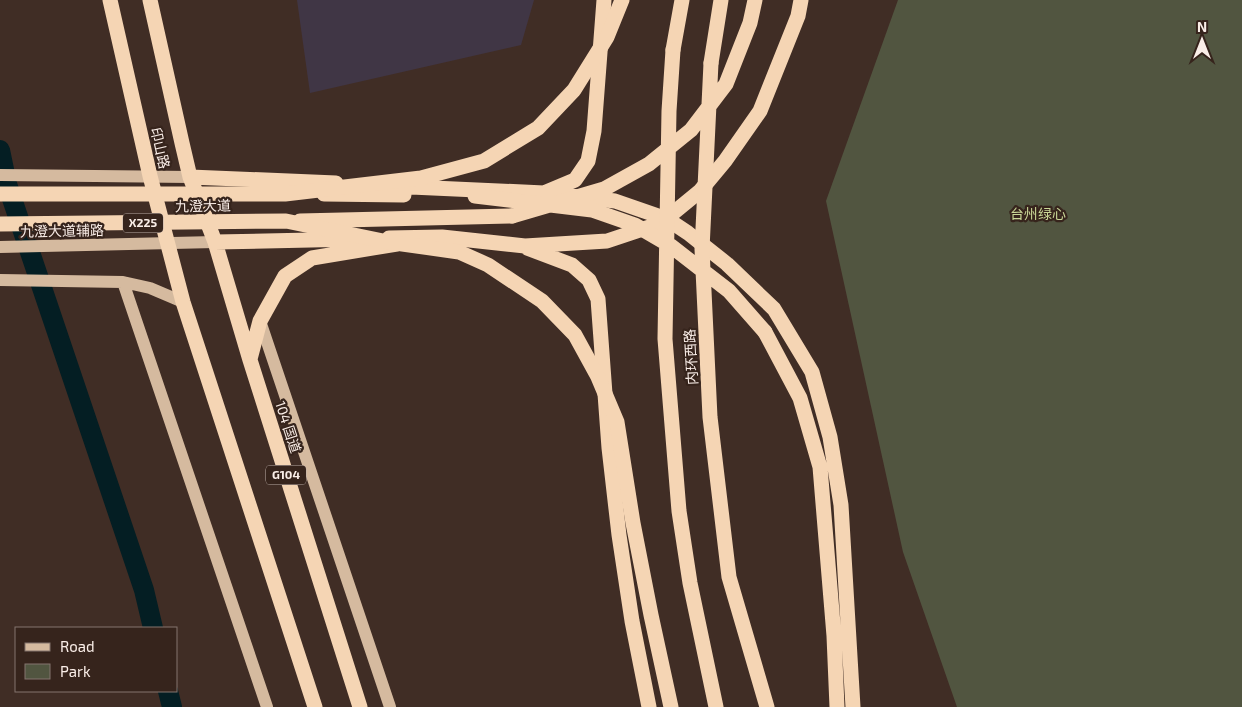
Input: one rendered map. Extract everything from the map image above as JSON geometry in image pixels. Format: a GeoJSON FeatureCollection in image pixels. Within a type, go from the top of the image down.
{"type":"FeatureCollection","features":[{"type":"Feature","properties":{"kind":"highway","name":"印山路"},"geometry":{"type":"LineString","coordinates":[[110,0],[150,176],[183,302]]}},
{"type":"Feature","properties":{"kind":"highway","name":"印山路"},"geometry":{"type":"LineString","coordinates":[[150,0],[190,177],[215,242]]}},
{"type":"Feature","properties":{"kind":"highway"},"geometry":{"type":"LineString","coordinates":[[544,193],[575,180],[588,161],[594,131],[604,0]]}},
{"type":"Feature","properties":{"kind":"highway"},"geometry":{"type":"LineString","coordinates":[[285,194],[421,178],[484,161],[538,128],[574,90],[607,38],[622,0]]}},
{"type":"Feature","properties":{"kind":"highway","name":"内环西路"},"geometry":{"type":"LineString","coordinates":[[682,0],[674,50],[670,111],[665,339],[679,511],[690,583],[716,707]]}},
{"type":"Feature","properties":{"kind":"highway","name":"内环西路"},"geometry":{"type":"LineString","coordinates":[[721,0],[711,63],[702,249],[710,417],[729,577],[767,707]]}},
{"type":"Feature","properties":{"kind":"highway"},"geometry":{"type":"LineString","coordinates":[[286,221],[512,216],[604,189],[650,164],[691,130],[726,84],[750,23],[756,0]]}},
{"type":"Feature","properties":{"kind":"highway"},"geometry":{"type":"LineString","coordinates":[[215,242],[442,237],[525,246],[607,241],[661,223],[700,192],[725,161],[760,111],[798,16],[801,0]]}},
{"type":"Feature","properties":{"kind":"highway"},"geometry":{"type":"LineString","coordinates":[[190,177],[544,193],[616,201],[667,219],[727,264],[774,309],[812,372],[830,437],[841,505],[853,707]]}},
{"type":"Feature","properties":{"kind":"highway","name":"九澄大道"},"geometry":{"type":"LineString","coordinates":[[0,194],[285,194]]}},
{"type":"Feature","properties":{"kind":"highway"},"geometry":{"type":"LineString","coordinates":[[285,194],[475,196],[592,210],[635,225],[671,246],[729,290],[765,332],[800,398],[820,468],[838,707]]}},
{"type":"Feature","properties":{"kind":"highway"},"geometry":{"type":"LineString","coordinates":[[286,221],[388,242],[459,252],[488,265],[542,301],[575,335],[598,377],[617,422],[651,615],[671,707]]}},
{"type":"Feature","properties":{"kind":"highway","name":"九澄大道"},"geometry":{"type":"LineString","coordinates":[[0,224],[286,221]]}},
{"type":"Feature","properties":{"kind":"highway"},"geometry":{"type":"LineString","coordinates":[[250,360],[260,321],[285,276],[312,258],[442,237]]}},
{"type":"Feature","properties":{"kind":"highway","name":"104 国道"},"geometry":{"type":"LineString","coordinates":[[215,242],[250,360],[360,707]]}},
{"type":"Feature","properties":{"kind":"highway"},"geometry":{"type":"LineString","coordinates":[[518,245],[572,265],[589,280],[598,299],[609,448],[619,535],[630,612],[649,707]]}},
{"type":"Feature","properties":{"kind":"highway"},"geometry":{"type":"LineString","coordinates":[[183,302],[316,707]]}},
{"type":"Feature","properties":{"kind":"main road"},"geometry":{"type":"LineString","coordinates":[[0,175],[190,177]]}},
{"type":"Feature","properties":{"kind":"main road","name":"九澄大道辅路"},"geometry":{"type":"LineString","coordinates":[[0,247],[215,242]]}},
{"type":"Feature","properties":{"kind":"main road"},"geometry":{"type":"LineString","coordinates":[[2,280],[123,282],[150,288],[183,302]]}},
{"type":"Feature","properties":{"kind":"main road"},"geometry":{"type":"LineString","coordinates":[[123,282],[267,707]]}},
{"type":"Feature","properties":{"kind":"main road"},"geometry":{"type":"LineString","coordinates":[[260,321],[390,707]]}},
{"type":"Feature","properties":{"kind":"shaded area"},"geometry":{"type":"Polygon","coordinates":[[[297,0],[534,0],[521,45],[310,93],[297,0]]]}},
{"type":"Feature","properties":{"kind":"green space","name":"台州绿心"},"geometry":{"type":"Polygon","coordinates":[[[898,0],[1242,0],[1242,707],[957,707],[903,552],[826,201],[898,0]]]}},
{"type":"Feature","properties":{"kind":"waterway"},"geometry":{"type":"LineString","coordinates":[[0,150],[7,184],[144,590],[153,627]]}},
{"type":"Feature","properties":{"kind":"waterway"},"geometry":{"type":"LineString","coordinates":[[168,692],[172,707]]}}]}
